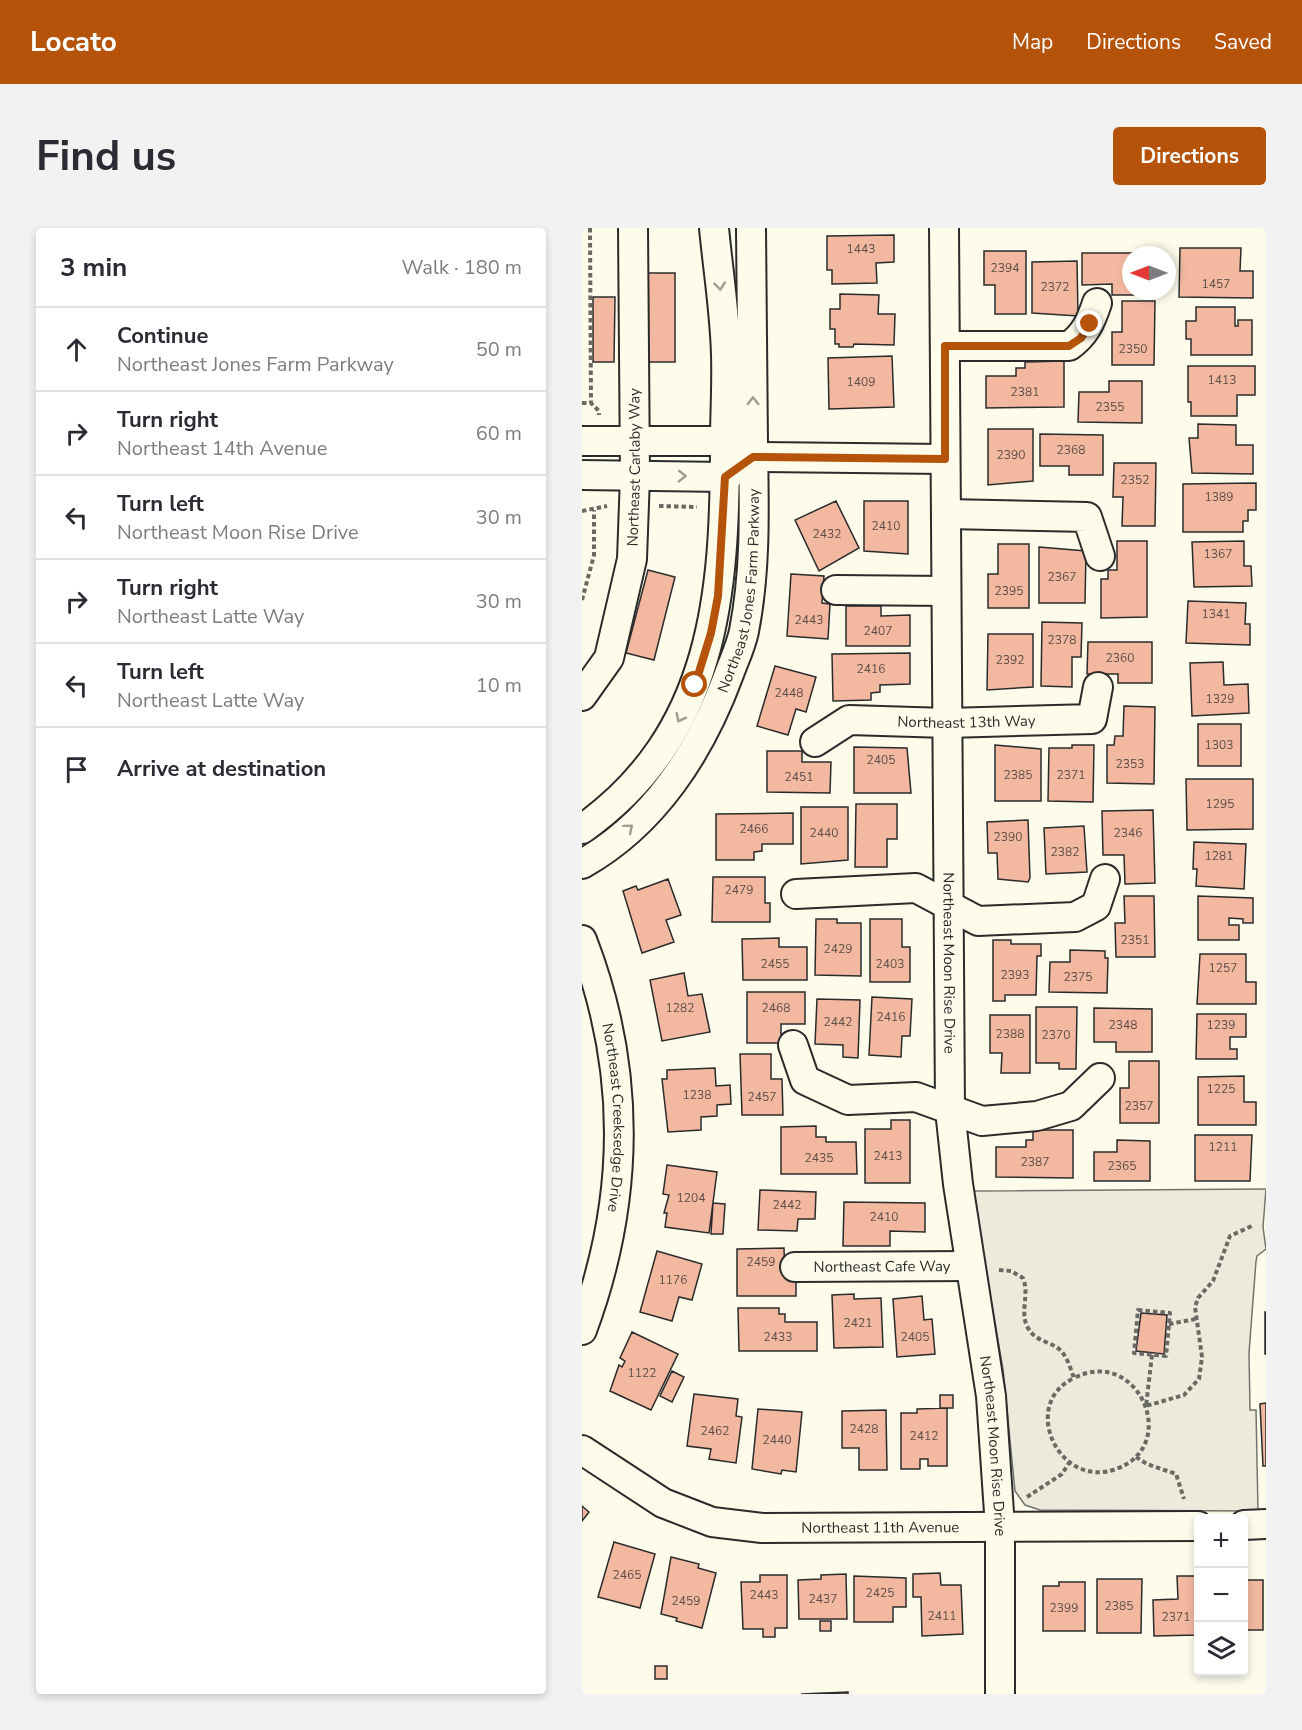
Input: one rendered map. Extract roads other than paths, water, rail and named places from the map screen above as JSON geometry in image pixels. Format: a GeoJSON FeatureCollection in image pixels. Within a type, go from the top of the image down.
{"type":"FeatureCollection","features":[{"type":"Feature","properties":{"kind":"street","name":"Northeast Carlaby Way"},"geometry":{"type":"LineString","coordinates":[[582,696],[609,658],[632,559],[635,476],[633,228]]}},
{"type":"Feature","properties":{"kind":"street","name":"Northeast Jones Farm Parkway"},"geometry":{"type":"LineString","coordinates":[[582,829],[607,811],[645,774],[669,739],[695,685],[711,633],[718,596],[725,477],[726,355],[714,228]]}},
{"type":"Feature","properties":{"kind":"street","name":"Northeast Jones Farm Parkway"},"geometry":{"type":"LineString","coordinates":[[582,864],[637,822],[664,795],[695,747],[723,691],[743,634],[751,591],[754,538],[751,228]]}},
{"type":"Feature","properties":{"kind":"street","name":"Northeast Moon Rise Drive"},"geometry":{"type":"LineString","coordinates":[[944,228],[950,1110],[970,1266],[991,1396],[1000,1527],[1000,1694]]}},
{"type":"Feature","properties":{"kind":"street"},"geometry":{"type":"LineString","coordinates":[[945,346],[1069,346],[1081,338],[1090,324],[1097,303]]}},
{"type":"Feature","properties":{"kind":"street"},"geometry":{"type":"LineString","coordinates":[[582,441],[725,441],[753,457],[945,459]]}},
{"type":"Feature","properties":{"kind":"street"},"geometry":{"type":"LineString","coordinates":[[582,476],[725,477],[753,457]]}},
{"type":"Feature","properties":{"kind":"street"},"geometry":{"type":"LineString","coordinates":[[946,514],[1087,517],[1100,556]]}},
{"type":"Feature","properties":{"kind":"street"},"geometry":{"type":"LineString","coordinates":[[836,590],[946,591]]}},
{"type":"Feature","properties":{"kind":"street","name":"Northeast 13th Way"},"geometry":{"type":"LineString","coordinates":[[814,742],[849,720],[947,723],[1092,719],[1098,687]]}},
{"type":"Feature","properties":{"kind":"street"},"geometry":{"type":"LineString","coordinates":[[796,894],[916,888],[978,921],[1076,917],[1096,906],[1105,879]]}},
{"type":"Feature","properties":{"kind":"street","name":"Northeast Creeksedge Drive"},"geometry":{"type":"LineString","coordinates":[[582,940],[596,976],[614,1053],[619,1104],[618,1161],[610,1240],[597,1289],[582,1330]]}},
{"type":"Feature","properties":{"kind":"street"},"geometry":{"type":"LineString","coordinates":[[794,1045],[805,1080],[849,1100],[916,1097],[982,1121],[1037,1116],[1071,1106],[1100,1078]]}},
{"type":"Feature","properties":{"kind":"street","name":"Northeast Cafe Way"},"geometry":{"type":"LineString","coordinates":[[795,1266],[970,1266]]}},
{"type":"Feature","properties":{"kind":"street","name":"Northeast 11th Avenue"},"geometry":{"type":"LineString","coordinates":[[582,1450],[663,1503],[712,1522],[762,1528],[1194,1526]]}},
{"type":"Feature","properties":{"kind":"street"},"geometry":{"type":"LineString","coordinates":[[1248,1525],[1266,1524]]}}]}
